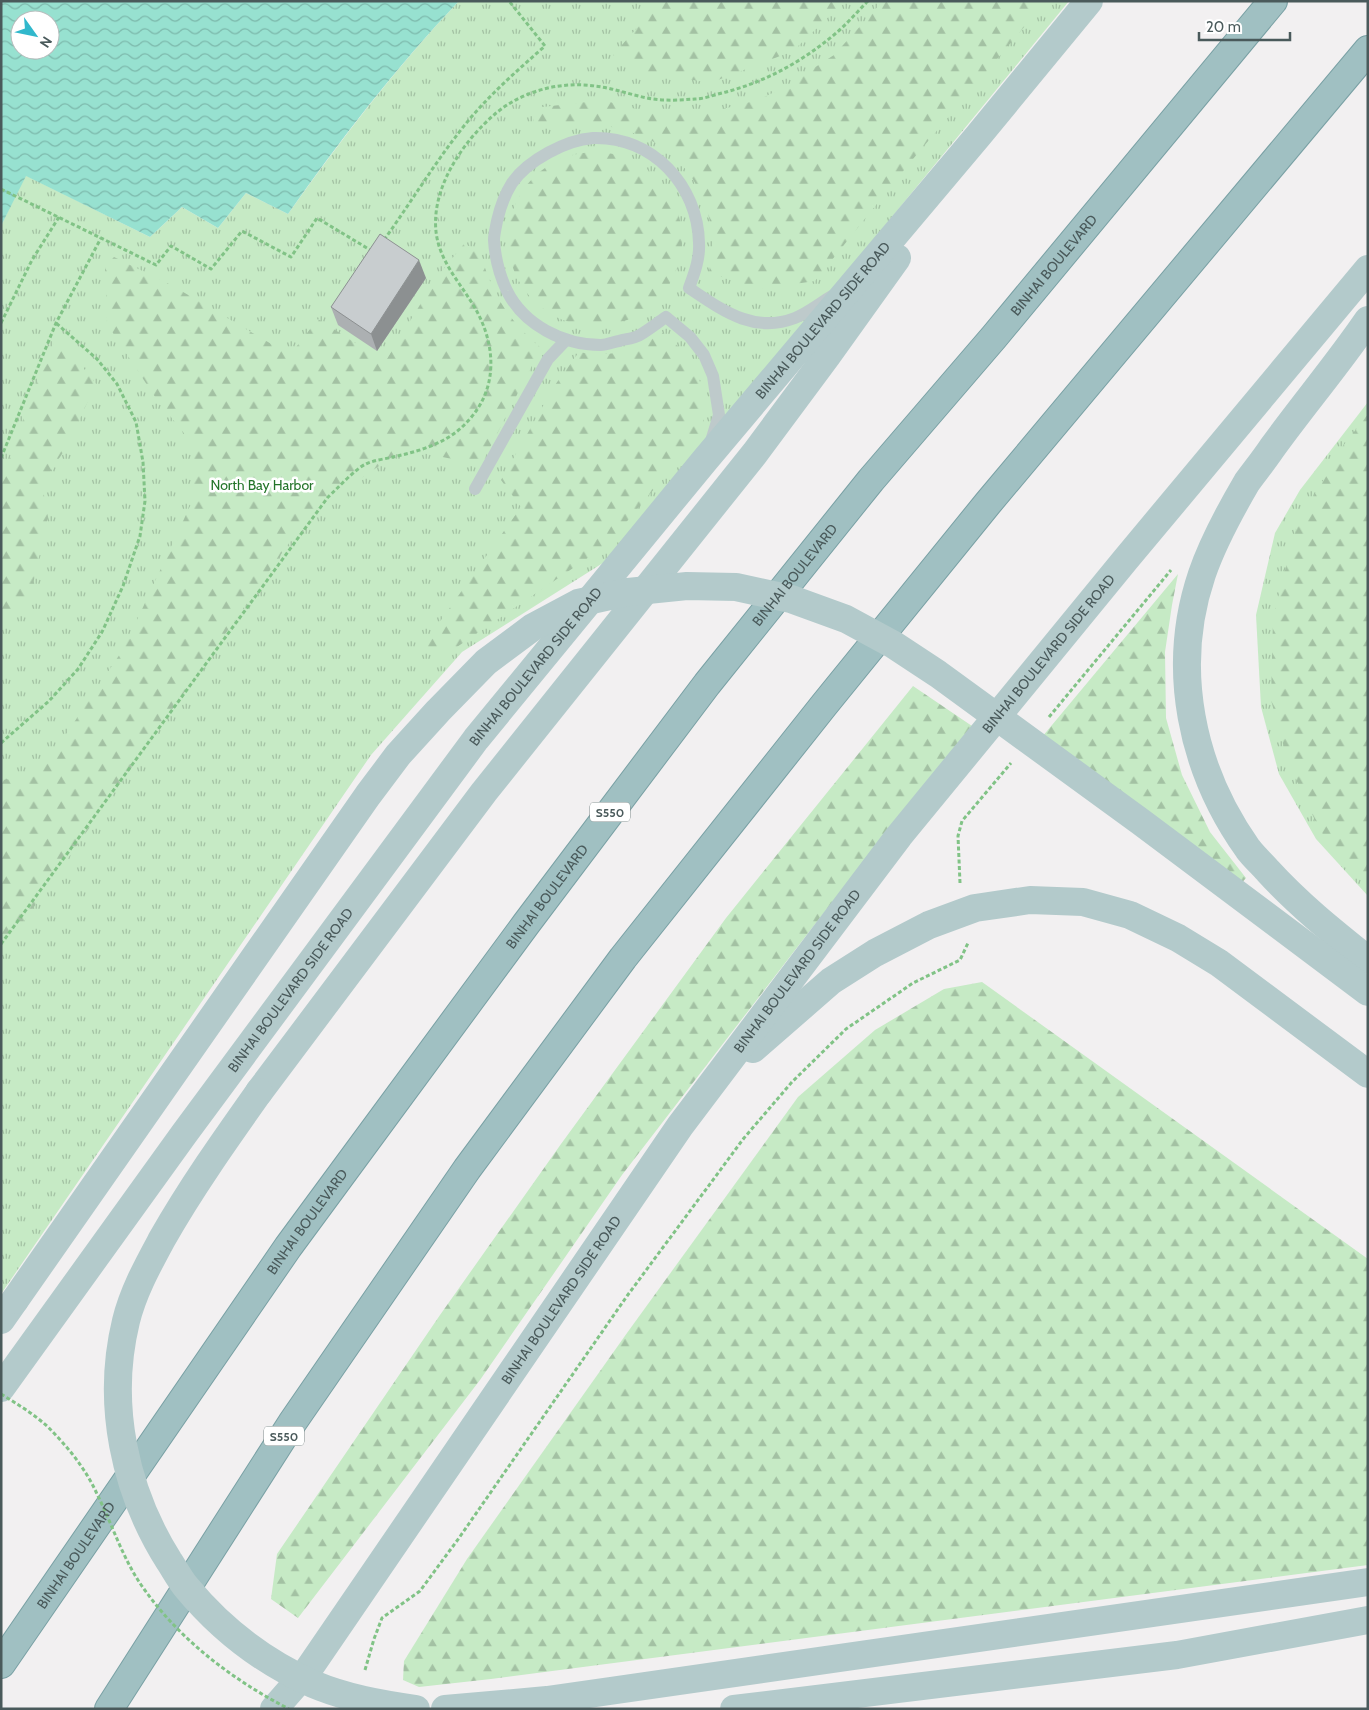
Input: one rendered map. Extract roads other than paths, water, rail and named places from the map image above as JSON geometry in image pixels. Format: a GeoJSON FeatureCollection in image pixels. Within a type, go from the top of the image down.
{"type":"FeatureCollection","features":[{"type":"Feature","properties":{"kind":"highway","name":"BINHAI BOULEVARD"},"geometry":{"type":"LineString","coordinates":[[1,1664],[288,1247],[706,684],[871,480],[994,337],[1273,1]]}},
{"type":"Feature","properties":{"kind":"highway","name":"S550"},"geometry":{"type":"LineString","coordinates":[[110,1709],[292,1423],[467,1169],[623,958],[975,518],[1368,50]]}},
{"type":"Feature","properties":{"kind":"main road","name":"BINHAI BOULEVARD SIDE ROAD"},"geometry":{"type":"LineString","coordinates":[[1,1388],[190,1126],[476,739],[705,460],[1090,1]]}},
{"type":"Feature","properties":{"kind":"main road"},"geometry":{"type":"LineString","coordinates":[[416,1709],[348,1696],[314,1684],[273,1663],[239,1640],[186,1587],[162,1550],[144,1514],[130,1473],[120,1428],[118,1400],[118,1363],[126,1320],[143,1273],[177,1213],[215,1153],[484,792],[766,438],[916,232],[978,136]]}},
{"type":"Feature","properties":{"kind":"main road","name":"BINHAI BOULEVARD SIDE ROAD"},"geometry":{"type":"LineString","coordinates":[[274,1709],[308,1670],[680,1126],[899,836],[1126,559],[1368,269]]}},
{"type":"Feature","properties":{"kind":"main road"},"geometry":{"type":"LineString","coordinates":[[1368,320],[1248,481],[1220,529],[1202,575],[1190,621],[1186,662],[1188,705],[1195,739],[1206,771],[1223,810],[1249,850],[1285,890],[1315,918],[1368,960]]}},
{"type":"Feature","properties":{"kind":"main road"},"geometry":{"type":"LineString","coordinates":[[8,1310],[368,795],[398,755],[486,662],[533,627],[578,603],[620,594],[687,586],[736,587],[791,599],[846,618],[894,645],[946,679],[1134,816],[1368,992]]}},
{"type":"Feature","properties":{"kind":"main road"},"geometry":{"type":"LineString","coordinates":[[680,1126],[740,1060],[831,981],[875,953],[929,925],[975,908],[1030,900],[1083,902],[1130,915],[1178,938],[1219,963],[1368,1074]]}},
{"type":"Feature","properties":{"kind":"main road"},"geometry":{"type":"LineString","coordinates":[[445,1709],[574,1696],[1368,1582]]}},
{"type":"Feature","properties":{"kind":"main road"},"geometry":{"type":"LineString","coordinates":[[734,1709],[1177,1654],[1368,1620]]}},
{"type":"Feature","properties":{"kind":"lane"},"geometry":{"type":"LineString","coordinates":[[705,460],[719,415],[718,398],[713,376],[704,355],[690,337],[666,317],[636,336],[602,345],[566,340],[536,325],[513,302],[498,271],[494,238],[500,209],[513,182],[538,157],[568,143],[593,138],[618,140],[641,148],[667,166],[687,191],[697,218],[700,245],[696,267],[689,288],[720,308],[756,324],[795,318],[855,282]]}},
{"type":"Feature","properties":{"kind":"lane"},"geometry":{"type":"LineString","coordinates":[[475,489],[548,359],[566,340]]}},
{"type":"Feature","properties":{"kind":"water"},"geometry":{"type":"Polygon","coordinates":[[[1,1],[459,1],[369,104],[288,214],[246,193],[218,228],[182,207],[150,237],[26,176],[1,226],[1,1]]]}},
{"type":"Feature","properties":{"kind":"park label","name":"North Bay Harbor"},"geometry":{"type":"Point","coordinates":[262,485]}}]}
